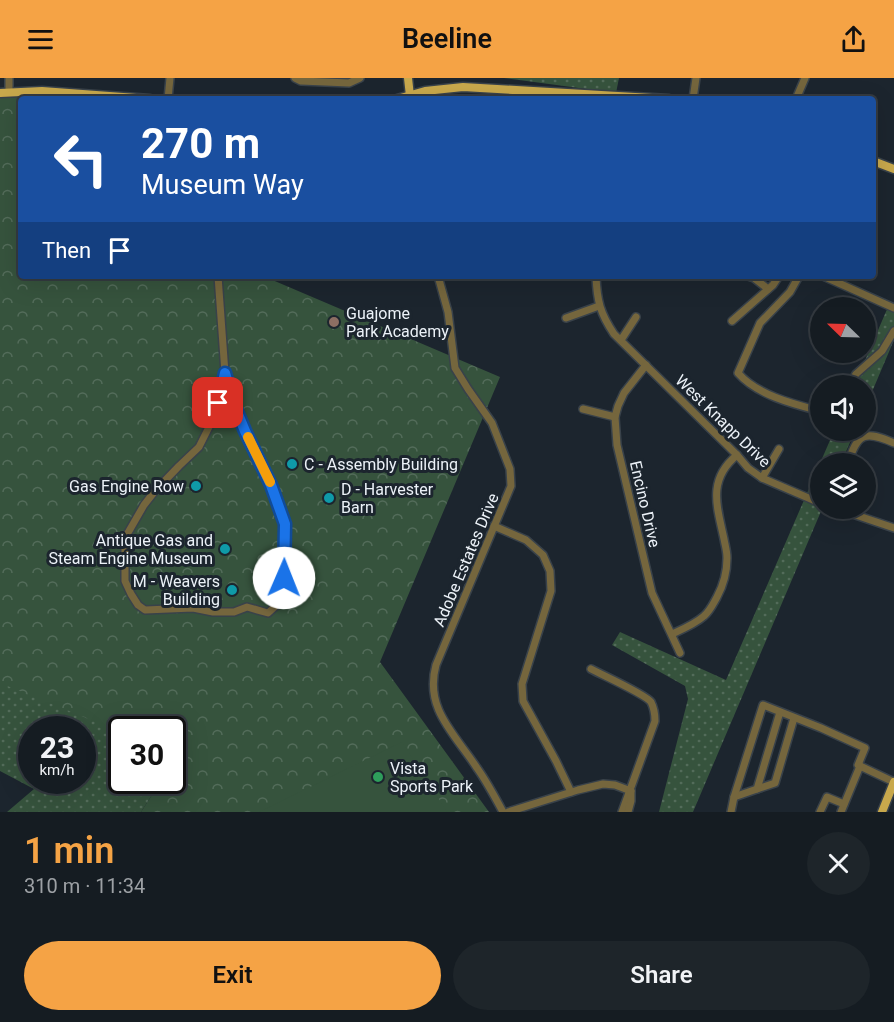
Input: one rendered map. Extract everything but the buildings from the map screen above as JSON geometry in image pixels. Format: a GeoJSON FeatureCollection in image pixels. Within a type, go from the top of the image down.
{"type":"FeatureCollection","features":[{"type":"Feature","properties":{"kind":"main road"},"geometry":{"type":"LineString","coordinates":[[408,78],[410,96]]}},
{"type":"Feature","properties":{"kind":"main road"},"geometry":{"type":"LineString","coordinates":[[414,96],[425,91],[462,87],[617,96]]}},
{"type":"Feature","properties":{"kind":"main road"},"geometry":{"type":"LineString","coordinates":[[4,92],[42,91],[110,96]]}},
{"type":"Feature","properties":{"kind":"main road"},"geometry":{"type":"LineString","coordinates":[[876,162],[894,169]]}},
{"type":"Feature","properties":{"kind":"main road"},"geometry":{"type":"LineString","coordinates":[[882,812],[894,782]]}},
{"type":"Feature","properties":{"kind":"street"},"geometry":{"type":"LineString","coordinates":[[4,92],[9,78]]}},
{"type":"Feature","properties":{"kind":"street"},"geometry":{"type":"LineString","coordinates":[[168,96],[170,78]]}},
{"type":"Feature","properties":{"kind":"street"},"geometry":{"type":"LineString","coordinates":[[295,78],[301,81],[349,83],[360,78]]}},
{"type":"Feature","properties":{"kind":"street"},"geometry":{"type":"LineString","coordinates":[[693,96],[696,78]]}},
{"type":"Feature","properties":{"kind":"street"},"geometry":{"type":"LineString","coordinates":[[797,96],[805,78]]}},
{"type":"Feature","properties":{"kind":"street"},"geometry":{"type":"LineString","coordinates":[[218,279],[225,373],[235,407],[271,485],[285,524],[284,591],[280,602],[268,613],[247,607],[234,612],[213,612],[193,608],[145,610],[130,594],[125,581],[125,538],[155,491],[199,447],[212,421],[225,373]]}},
{"type":"Feature","properties":{"kind":"street","name":"Adobe Estates Drive"},"geometry":{"type":"LineString","coordinates":[[439,279],[448,312],[455,368],[492,423],[510,469],[511,486],[439,659],[433,684],[439,713],[479,770],[503,812]]}},
{"type":"Feature","properties":{"kind":"street","name":"West Knapp Drive"},"geometry":{"type":"LineString","coordinates":[[596,279],[599,306],[614,334],[748,468],[762,478],[810,499]]}},
{"type":"Feature","properties":{"kind":"street"},"geometry":{"type":"LineString","coordinates":[[755,279],[768,289]]}},
{"type":"Feature","properties":{"kind":"street"},"geometry":{"type":"LineString","coordinates":[[732,321],[777,279]]}},
{"type":"Feature","properties":{"kind":"street"},"geometry":{"type":"LineString","coordinates":[[797,279],[790,291],[760,323],[738,373],[745,381],[767,393],[810,408]]}},
{"type":"Feature","properties":{"kind":"street"},"geometry":{"type":"LineString","coordinates":[[830,279],[894,308]]}},
{"type":"Feature","properties":{"kind":"street"},"geometry":{"type":"LineString","coordinates":[[566,318],[599,306]]}},
{"type":"Feature","properties":{"kind":"street"},"geometry":{"type":"LineString","coordinates":[[621,340],[636,317]]}},
{"type":"Feature","properties":{"kind":"street"},"geometry":{"type":"LineString","coordinates":[[855,375],[882,351],[894,331]]}},
{"type":"Feature","properties":{"kind":"street","name":"Encino Drive"},"geometry":{"type":"LineString","coordinates":[[646,365],[624,393],[615,417],[617,445],[652,593],[680,652]]}},
{"type":"Feature","properties":{"kind":"street"},"geometry":{"type":"LineString","coordinates":[[584,409],[615,417]]}},
{"type":"Feature","properties":{"kind":"street"},"geometry":{"type":"LineString","coordinates":[[852,453],[855,443],[862,437],[870,435],[879,436],[894,443]]}},
{"type":"Feature","properties":{"kind":"street"},"geometry":{"type":"LineString","coordinates":[[762,478],[779,449]]}},
{"type":"Feature","properties":{"kind":"street"},"geometry":{"type":"LineString","coordinates":[[672,634],[692,625],[704,616],[711,609],[723,586],[727,571],[727,555],[716,503],[716,490],[723,470],[736,455]]}},
{"type":"Feature","properties":{"kind":"street"},"geometry":{"type":"LineString","coordinates":[[867,519],[894,528]]}},
{"type":"Feature","properties":{"kind":"street"},"geometry":{"type":"LineString","coordinates":[[495,526],[526,540],[543,555],[550,571],[551,591],[522,684],[523,701],[571,792]]}},
{"type":"Feature","properties":{"kind":"street"},"geometry":{"type":"LineString","coordinates":[[591,669],[642,695],[651,702],[653,708],[655,722],[622,812]]}},
{"type":"Feature","properties":{"kind":"street"},"geometry":{"type":"LineString","coordinates":[[732,812],[734,797],[763,705],[865,748],[858,765],[860,766],[840,812]]}},
{"type":"Feature","properties":{"kind":"street"},"geometry":{"type":"LineString","coordinates":[[757,789],[780,712]]}},
{"type":"Feature","properties":{"kind":"street"},"geometry":{"type":"LineString","coordinates":[[734,797],[775,783],[794,718]]}},
{"type":"Feature","properties":{"kind":"street"},"geometry":{"type":"LineString","coordinates":[[860,766],[894,782]]}},
{"type":"Feature","properties":{"kind":"street"},"geometry":{"type":"LineString","coordinates":[[508,812],[603,784],[615,785],[631,791]]}},
{"type":"Feature","properties":{"kind":"street"},"geometry":{"type":"LineString","coordinates":[[628,812],[631,791]]}},
{"type":"Feature","properties":{"kind":"street"},"geometry":{"type":"LineString","coordinates":[[820,812],[827,797],[844,804]]}},
{"type":"Feature","properties":{"kind":"green space"},"geometry":{"type":"Polygon","coordinates":[[[504,78],[619,78],[616,93],[504,78]]]}},
{"type":"Feature","properties":{"kind":"green space"},"geometry":{"type":"Polygon","coordinates":[[[0,95],[64,96],[18,96],[18,279],[270,279],[500,377],[380,662],[489,812],[141,812],[152,794],[186,794],[186,716],[108,716],[108,727],[96,722],[96,716],[81,716],[0,683],[0,95]]]}},
{"type":"Feature","properties":{"kind":"green space"},"geometry":{"type":"Polygon","coordinates":[[[888,307],[894,310],[894,340],[876,382],[876,375],[859,375],[864,363],[876,363],[876,335],[888,307]]]}},
{"type":"Feature","properties":{"kind":"green space"},"geometry":{"type":"Polygon","coordinates":[[[830,441],[851,441],[845,453],[824,453],[830,441]]]}},
{"type":"Feature","properties":{"kind":"green space"},"geometry":{"type":"Polygon","coordinates":[[[810,486],[810,519],[818,519],[693,812],[659,812],[688,699],[685,686],[612,645],[620,632],[726,680],[810,486]]]}},
{"type":"Feature","properties":{"kind":"green space"},"geometry":{"type":"Polygon","coordinates":[[[0,602],[110,716],[108,794],[152,795],[141,812],[7,812],[28,794],[96,794],[96,716],[18,716],[18,781],[0,771],[0,602]]]}},
{"type":"Feature","properties":{"kind":"green space","name":"Vista Sports Park"},"geometry":{"type":"Polygon","coordinates":[[[402,742],[447,812],[259,812],[402,742]]]}},
{"type":"Feature","properties":{"kind":"slow traffic"},"geometry":{"type":"LineString","coordinates":[[248,437],[270,482]]}},
{"type":"Feature","properties":{"kind":"place","name":"Guajome Park Academy"},"geometry":{"type":"Point","coordinates":[334,322]}},
{"type":"Feature","properties":{"kind":"place","name":"C - Assembly Building"},"geometry":{"type":"Point","coordinates":[292,464]}},
{"type":"Feature","properties":{"kind":"place","name":"Gas Engine Row"},"geometry":{"type":"Point","coordinates":[196,486]}},
{"type":"Feature","properties":{"kind":"place","name":"D - Harvester Barn"},"geometry":{"type":"Point","coordinates":[329,498]}},
{"type":"Feature","properties":{"kind":"place","name":"Antique Gas and Steam Engine Museum"},"geometry":{"type":"Point","coordinates":[225,549]}},
{"type":"Feature","properties":{"kind":"place","name":"M - Weavers Building"},"geometry":{"type":"Point","coordinates":[232,590]}},
{"type":"Feature","properties":{"kind":"place","name":"Vista Sports Park"},"geometry":{"type":"Point","coordinates":[378,777]}},
{"type":"Feature","properties":{"kind":"route"},"geometry":{"type":"LineString","coordinates":[[218,403],[225,373],[235,407],[271,485],[285,524],[284,578]]}}]}
